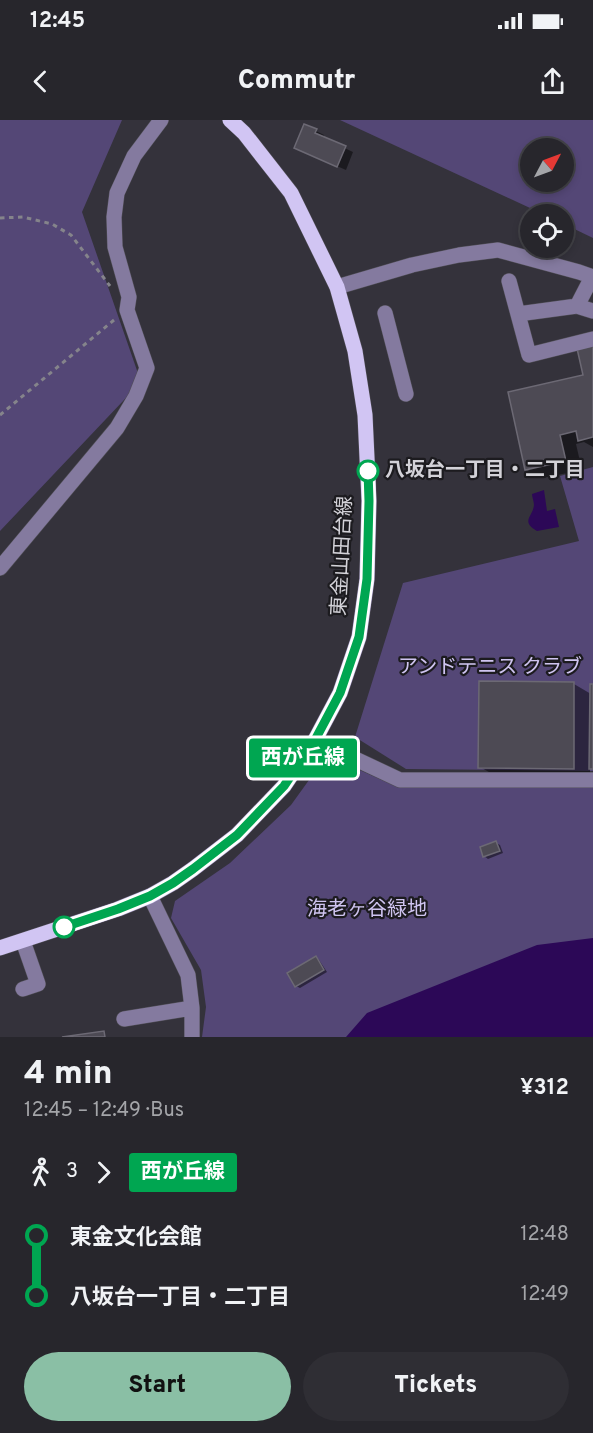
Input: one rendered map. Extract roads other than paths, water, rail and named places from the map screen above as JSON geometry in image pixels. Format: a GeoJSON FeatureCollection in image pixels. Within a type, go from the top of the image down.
{"type":"FeatureCollection","features":[{"type":"Feature","properties":{"kind":"main road","name":"東金山田台線"},"geometry":{"type":"LineString","coordinates":[[0,948],[118,909],[150,896],[193,869],[237,835],[284,786],[315,740],[340,693],[359,637],[367,579],[369,501],[365,415],[355,351],[337,287],[291,193],[244,133],[230,120]]}},
{"type":"Feature","properties":{"kind":"street"},"geometry":{"type":"LineString","coordinates":[[0,568],[117,428],[136,396],[147,369],[127,310],[129,297],[115,247],[114,217],[117,193],[134,156],[161,120]]}},
{"type":"Feature","properties":{"kind":"street"},"geometry":{"type":"LineString","coordinates":[[337,287],[412,265],[498,250],[592,277],[577,306]]}},
{"type":"Feature","properties":{"kind":"street"},"geometry":{"type":"LineString","coordinates":[[509,281],[529,355],[593,339]]}},
{"type":"Feature","properties":{"kind":"street"},"geometry":{"type":"LineString","coordinates":[[518,314],[577,306],[593,311]]}},
{"type":"Feature","properties":{"kind":"street"},"geometry":{"type":"LineString","coordinates":[[385,312],[406,394]]}},
{"type":"Feature","properties":{"kind":"street"},"geometry":{"type":"LineString","coordinates":[[315,740],[400,780],[593,780]]}},
{"type":"Feature","properties":{"kind":"street"},"geometry":{"type":"LineString","coordinates":[[150,896],[188,975],[192,1008],[192,1037]]}},
{"type":"Feature","properties":{"kind":"street"},"geometry":{"type":"LineString","coordinates":[[23,940],[38,984],[23,989]]}},
{"type":"Feature","properties":{"kind":"street"},"geometry":{"type":"LineString","coordinates":[[123,1019],[192,1008]]}},
{"type":"Feature","properties":{"kind":"place","name":"八坂台一丁目・二丁目"},"geometry":{"type":"Point","coordinates":[368,471]}},
{"type":"Feature","properties":{"kind":"park label","name":"アンドテニス クラブ"},"geometry":{"type":"Point","coordinates":[490,668]}},
{"type":"Feature","properties":{"kind":"park label","name":"海老ヶ谷緑地"},"geometry":{"type":"Point","coordinates":[367,910]}}]}
